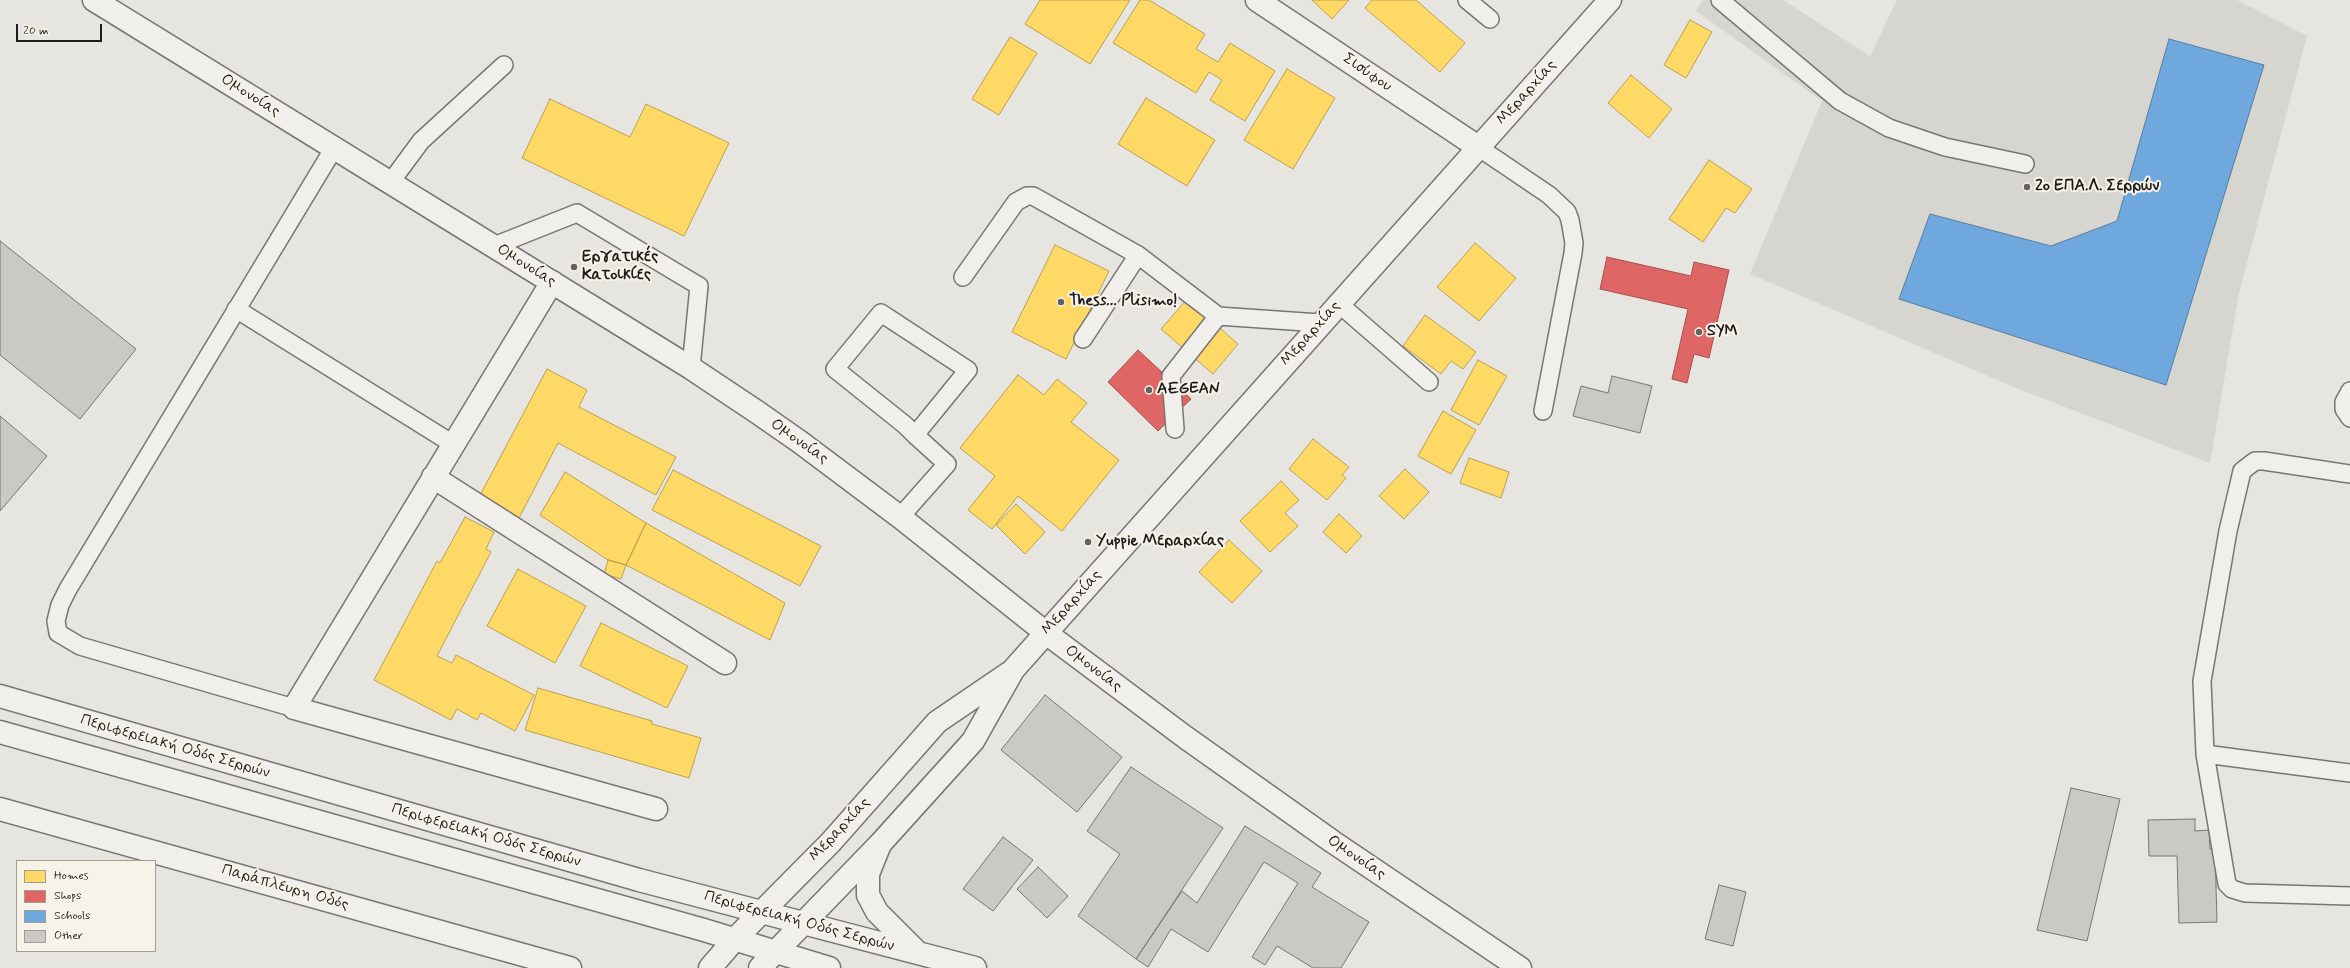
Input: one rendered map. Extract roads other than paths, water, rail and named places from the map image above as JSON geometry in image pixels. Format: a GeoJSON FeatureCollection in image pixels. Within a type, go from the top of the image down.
{"type":"FeatureCollection","features":[{"type":"Feature","properties":{"kind":"street","name":"Ομονοίας"},"geometry":{"type":"LineString","coordinates":[[94,0],[691,368],[800,442],[900,517],[1046,633],[1185,737],[1333,842],[1520,968]]}},
{"type":"Feature","properties":{"kind":"street","name":"Σισύφου"},"geometry":{"type":"LineString","coordinates":[[1257,0],[1478,147]]}},
{"type":"Feature","properties":{"kind":"street","name":"Μεραρχίας"},"geometry":{"type":"LineString","coordinates":[[760,968],[880,844],[973,741],[1013,670],[1320,323],[1610,0]]}},
{"type":"Feature","properties":{"kind":"street"},"geometry":{"type":"LineString","coordinates":[[552,282],[294,708],[656,809]]}},
{"type":"Feature","properties":{"kind":"street"},"geometry":{"type":"LineString","coordinates":[[433,477],[726,663]]}},
{"type":"Feature","properties":{"kind":"street","name":"Μεραρχίας"},"geometry":{"type":"LineString","coordinates":[[710,968],[735,939],[831,842],[937,722],[1013,670]]}},
{"type":"Feature","properties":{"kind":"street","name":"Περιφερειακή Οδός Σερρών"},"geometry":{"type":"LineString","coordinates":[[0,696],[632,878],[975,968]]}},
{"type":"Feature","properties":{"kind":"street","name":"Περιφερειακή Οδός Σερρών"},"geometry":{"type":"LineString","coordinates":[[0,732],[735,939],[829,968]]}},
{"type":"Feature","properties":{"kind":"street","name":"Παράπλευρη Οδός"},"geometry":{"type":"LineString","coordinates":[[0,809],[570,968]]}},
{"type":"Feature","properties":{"kind":"street"},"geometry":{"type":"LineString","coordinates":[[880,844],[868,874],[868,895],[877,912],[919,954]]}},
{"type":"Feature","properties":{"kind":"lane"},"geometry":{"type":"LineString","coordinates":[[1467,0],[1490,19]]}},
{"type":"Feature","properties":{"kind":"lane"},"geometry":{"type":"LineString","coordinates":[[1720,0],[1840,101],[1888,128],[1945,147],[2025,164]]}},
{"type":"Feature","properties":{"kind":"lane"},"geometry":{"type":"LineString","coordinates":[[390,183],[421,141],[504,66]]}},
{"type":"Feature","properties":{"kind":"lane"},"geometry":{"type":"LineString","coordinates":[[1478,147],[1549,195],[1567,212],[1573,230],[1573,253],[1543,411]]}},
{"type":"Feature","properties":{"kind":"lane"},"geometry":{"type":"LineString","coordinates":[[294,708],[80,646],[63,637],[56,626],[60,605],[68,589],[334,148]]}},
{"type":"Feature","properties":{"kind":"lane"},"geometry":{"type":"LineString","coordinates":[[963,277],[1016,202],[1027,196],[1039,199],[1138,255],[1218,316],[1320,323]]}},
{"type":"Feature","properties":{"kind":"lane"},"geometry":{"type":"LineString","coordinates":[[494,246],[577,214],[699,286],[691,368]]}},
{"type":"Feature","properties":{"kind":"lane"},"geometry":{"type":"LineString","coordinates":[[1082,339],[1138,255]]}},
{"type":"Feature","properties":{"kind":"lane"},"geometry":{"type":"LineString","coordinates":[[1338,303],[1429,382]]}},
{"type":"Feature","properties":{"kind":"lane"},"geometry":{"type":"LineString","coordinates":[[236,310],[453,444]]}},
{"type":"Feature","properties":{"kind":"lane"},"geometry":{"type":"LineString","coordinates":[[900,517],[947,464],[915,435],[835,369],[882,313],[968,370],[915,435]]}},
{"type":"Feature","properties":{"kind":"lane"},"geometry":{"type":"LineString","coordinates":[[1175,430],[1171,376],[1218,316]]}},
{"type":"Feature","properties":{"kind":"lane"},"geometry":{"type":"LineString","coordinates":[[2350,391],[2344,402],[2344,409],[2350,418]]}},
{"type":"Feature","properties":{"kind":"lane"},"geometry":{"type":"LineString","coordinates":[[2350,474],[2264,461],[2255,461],[2242,471],[2228,531],[2203,674],[2205,754],[2224,877],[2232,889],[2245,894],[2350,896]]}},
{"type":"Feature","properties":{"kind":"lane"},"geometry":{"type":"LineString","coordinates":[[2205,754],[2350,774]]}},
{"type":"Feature","properties":{"kind":"place","name":"2ο ΕΠΑ.Λ. Σερρών"},"geometry":{"type":"Point","coordinates":[2027,187]}},
{"type":"Feature","properties":{"kind":"place","name":"Εργατικές Κατοικίες"},"geometry":{"type":"Point","coordinates":[574,267]}},
{"type":"Feature","properties":{"kind":"place","name":"Thess… Plisimo!"},"geometry":{"type":"Point","coordinates":[1061,302]}},
{"type":"Feature","properties":{"kind":"place","name":"SYM"},"geometry":{"type":"Point","coordinates":[1699,332]}},
{"type":"Feature","properties":{"kind":"place","name":"AEGEAN"},"geometry":{"type":"Point","coordinates":[1149,390]}},
{"type":"Feature","properties":{"kind":"place","name":"Yuppie Μεραρχίας"},"geometry":{"type":"Point","coordinates":[1088,542]}}]}
